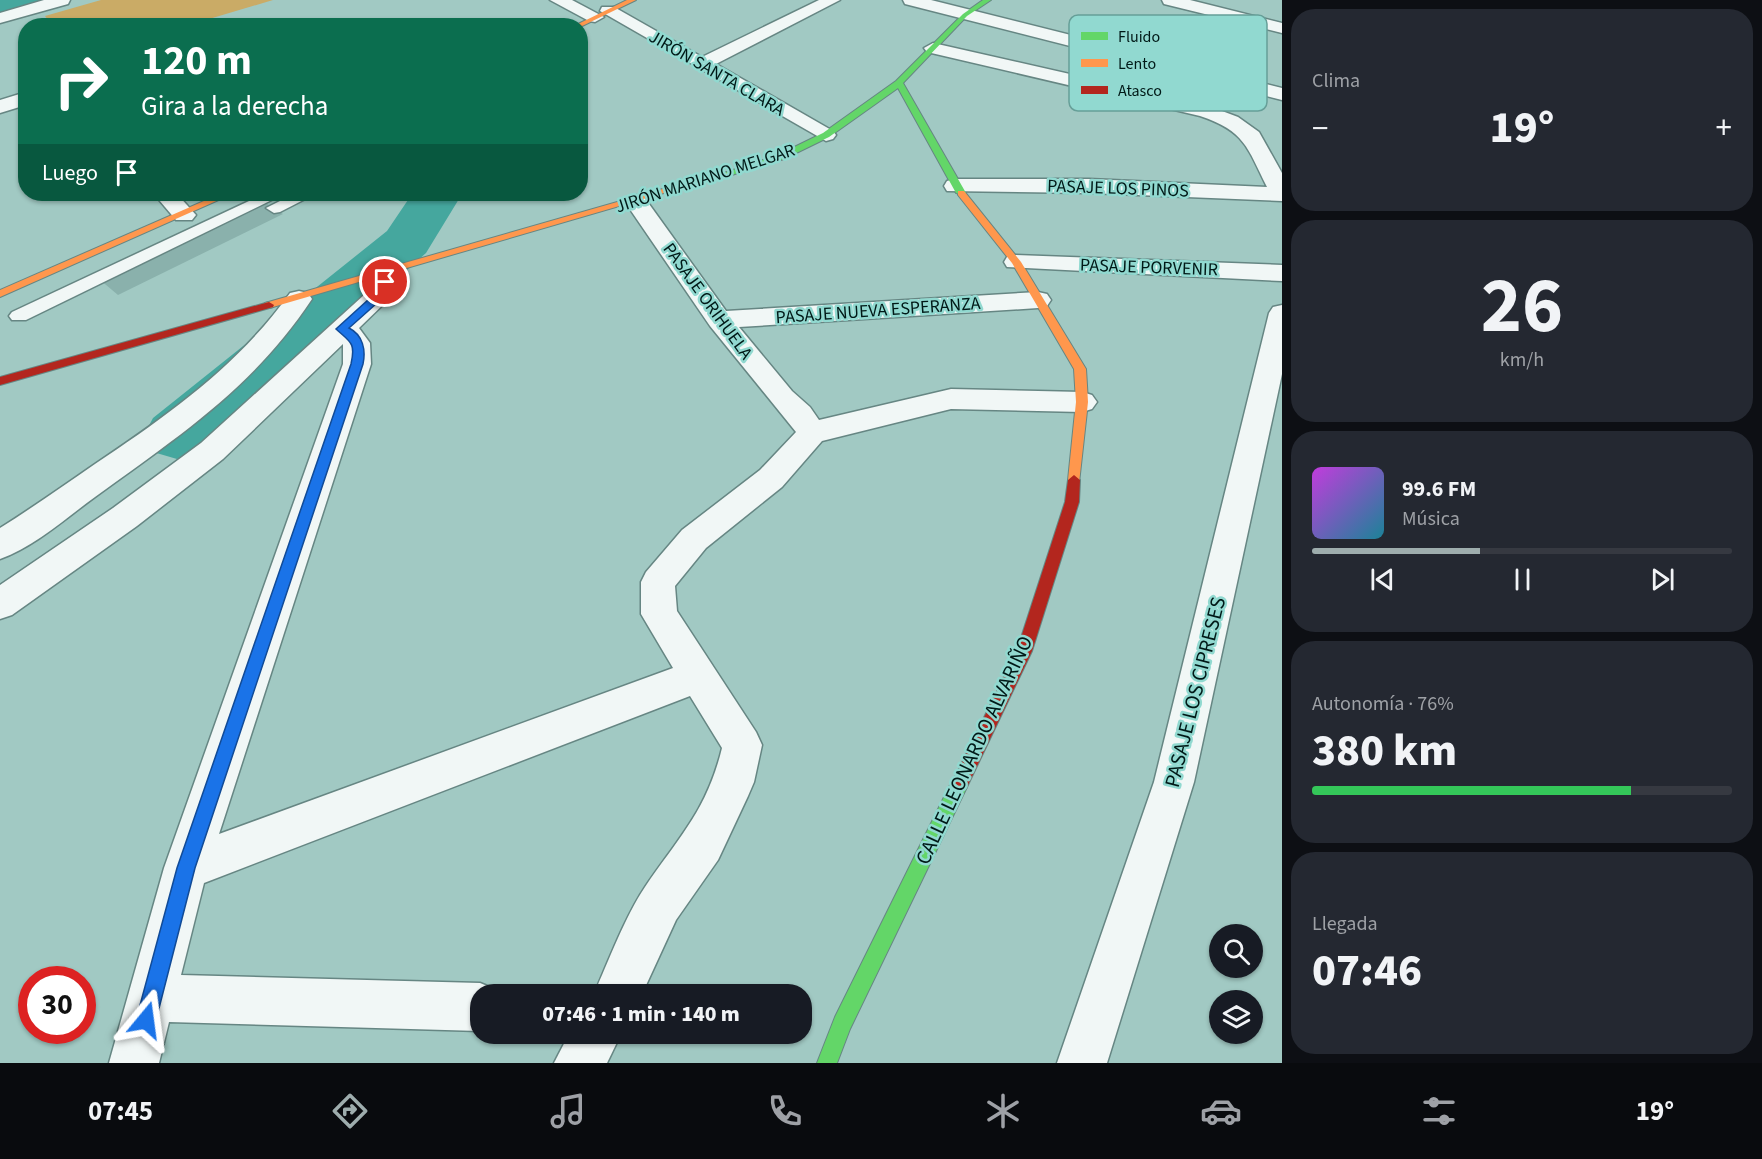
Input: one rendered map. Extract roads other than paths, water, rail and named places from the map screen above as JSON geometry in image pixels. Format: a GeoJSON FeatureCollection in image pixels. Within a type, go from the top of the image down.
{"type":"FeatureCollection","features":[{"type":"Feature","properties":{"kind":"main road"},"geometry":{"type":"LineString","coordinates":[[588,21],[633,0]]}},
{"type":"Feature","properties":{"kind":"main road","name":"JIRÓN MARIANO MELGAR"},"geometry":{"type":"LineString","coordinates":[[0,381],[299,299],[636,202],[781,157],[826,135],[899,83],[965,15],[988,0]]}},
{"type":"Feature","properties":{"kind":"main road","name":"CALLE LEONARDO ALVARIÑO"},"geometry":{"type":"LineString","coordinates":[[827,1063],[842,1024],[1024,651],[1072,502],[1082,402],[1080,369],[1016,262],[955,186],[899,83]]}},
{"type":"Feature","properties":{"kind":"main road"},"geometry":{"type":"LineString","coordinates":[[0,294],[212,201]]}},
{"type":"Feature","properties":{"kind":"street"},"geometry":{"type":"LineString","coordinates":[[18,28],[12,21],[9,8],[62,0]]}},
{"type":"Feature","properties":{"kind":"street","name":"JIRÓN SANTA CLARA"},"geometry":{"type":"LineString","coordinates":[[558,0],[602,14],[702,64],[826,135]]}},
{"type":"Feature","properties":{"kind":"street"},"geometry":{"type":"LineString","coordinates":[[702,64],[832,0]]}},
{"type":"Feature","properties":{"kind":"street"},"geometry":{"type":"LineString","coordinates":[[911,0],[1069,41]]}},
{"type":"Feature","properties":{"kind":"street"},"geometry":{"type":"LineString","coordinates":[[1170,0],[1197,3],[1234,15]]}},
{"type":"Feature","properties":{"kind":"street"},"geometry":{"type":"LineString","coordinates":[[1257,15],[1273,9]]}},
{"type":"Feature","properties":{"kind":"street"},"geometry":{"type":"LineString","coordinates":[[1267,24],[1282,28]]}},
{"type":"Feature","properties":{"kind":"street"},"geometry":{"type":"LineString","coordinates":[[933,48],[1069,79]]}},
{"type":"Feature","properties":{"kind":"street"},"geometry":{"type":"LineString","coordinates":[[1267,90],[1282,94]]}},
{"type":"Feature","properties":{"kind":"street"},"geometry":{"type":"LineString","coordinates":[[0,106],[18,100]]}},
{"type":"Feature","properties":{"kind":"street"},"geometry":{"type":"LineString","coordinates":[[1206,111],[1244,128],[1252,136],[1282,194]]}},
{"type":"Feature","properties":{"kind":"street","name":"PASAJE LOS PINOS"},"geometry":{"type":"LineString","coordinates":[[955,186],[1089,186],[1282,194]]}},
{"type":"Feature","properties":{"kind":"street"},"geometry":{"type":"LineString","coordinates":[[172,201],[184,214]]}},
{"type":"Feature","properties":{"kind":"street","name":"PASAJE ORIHUELA"},"geometry":{"type":"LineString","coordinates":[[636,202],[680,261],[719,320],[782,398],[800,414],[812,433]]}},
{"type":"Feature","properties":{"kind":"street","name":"PASAJE PORVENIR"},"geometry":{"type":"LineString","coordinates":[[1016,262],[1282,273]]}},
{"type":"Feature","properties":{"kind":"street"},"geometry":{"type":"LineString","coordinates":[[0,604],[125,517],[212,451],[381,292],[382,274]]}},
{"type":"Feature","properties":{"kind":"street"},"geometry":{"type":"LineString","coordinates":[[0,544],[208,400],[279,331],[299,299]]}},
{"type":"Feature","properties":{"kind":"street","name":"PASAJE NUEVA ESPERANZA"},"geometry":{"type":"LineString","coordinates":[[719,320],[1038,300]]}},
{"type":"Feature","properties":{"kind":"street","name":"PASAJE LOS CIPRESES"},"geometry":{"type":"LineString","coordinates":[[1082,1063],[1174,783],[1282,313]]}},
{"type":"Feature","properties":{"kind":"street"},"geometry":{"type":"LineString","coordinates":[[134,1063],[186,868],[357,364],[359,353],[357,343],[352,334],[341,329]]}},
{"type":"Feature","properties":{"kind":"street"},"geometry":{"type":"LineString","coordinates":[[623,984],[660,904],[703,845],[734,782],[742,744],[659,614],[658,582],[694,539],[774,478],[797,456],[812,433],[951,399],[1082,402]]}},
{"type":"Feature","properties":{"kind":"street"},"geometry":{"type":"LineString","coordinates":[[186,868],[697,676]]}},
{"type":"Feature","properties":{"kind":"street"},"geometry":{"type":"LineString","coordinates":[[153,998],[470,1007]]}},
{"type":"Feature","properties":{"kind":"street"},"geometry":{"type":"LineString","coordinates":[[579,1063],[591,1044]]}},
{"type":"Feature","properties":{"kind":"lane"},"geometry":{"type":"LineString","coordinates":[[9,318],[275,201]]}},
{"type":"Feature","properties":{"kind":"lane"},"geometry":{"type":"LineString","coordinates":[[9,318],[76,301],[108,287]]}},
{"type":"Feature","properties":{"kind":"waterway"},"geometry":{"type":"LineString","coordinates":[[0,8],[28,0]]}},
{"type":"Feature","properties":{"kind":"waterway"},"geometry":{"type":"LineString","coordinates":[[177,435],[407,242],[433,201]]}}]}
